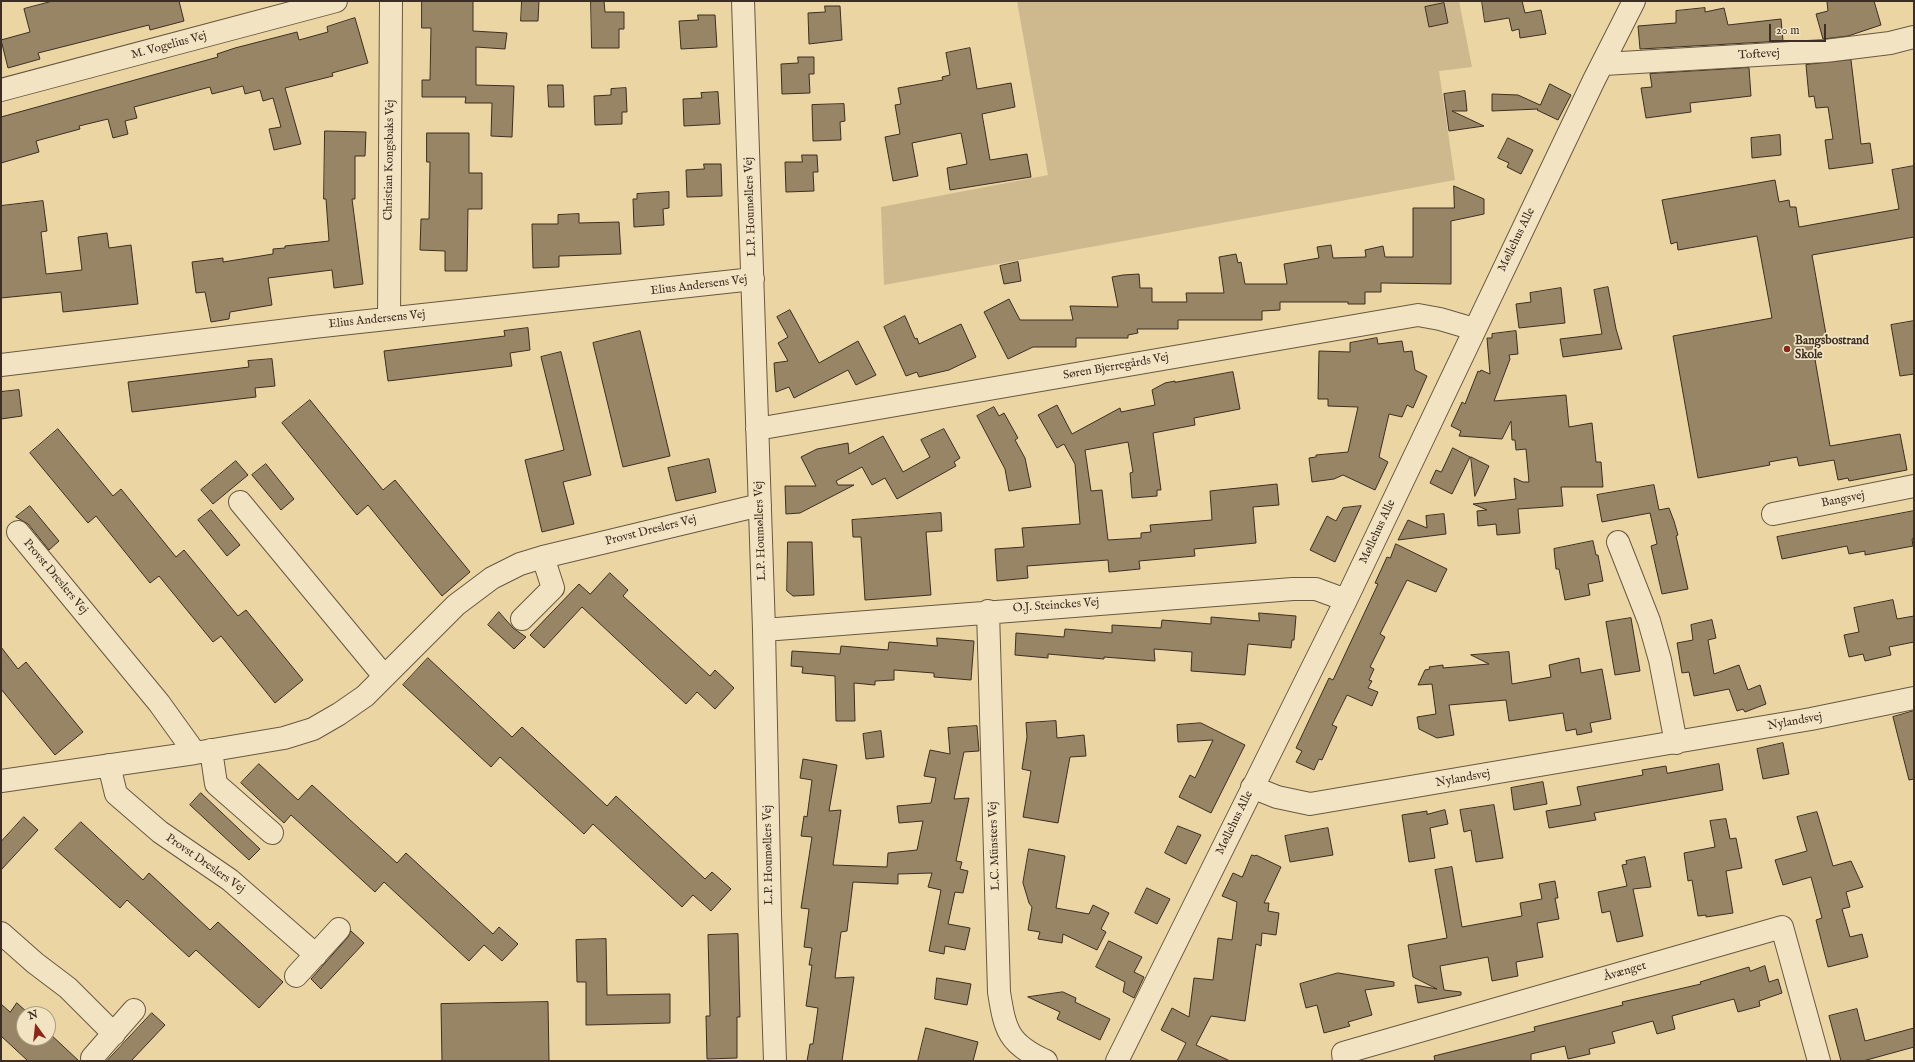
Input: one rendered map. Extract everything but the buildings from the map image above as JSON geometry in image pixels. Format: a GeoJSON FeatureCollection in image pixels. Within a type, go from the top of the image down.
{"type":"FeatureCollection","features":[{"type":"Feature","properties":{"kind":"street","name":"M. Vogelius Vej"},"geometry":{"type":"LineString","coordinates":[[1,90],[336,1]]}},
{"type":"Feature","properties":{"kind":"street","name":"Christian Kongsbaks Vej"},"geometry":{"type":"LineString","coordinates":[[389,318],[392,1]]}},
{"type":"Feature","properties":{"kind":"street","name":"L.P. Houmøllers Vej"},"geometry":{"type":"LineString","coordinates":[[744,1],[754,279],[753,342],[764,630],[770,914],[775,1061]]}},
{"type":"Feature","properties":{"kind":"street","name":"Møllehus Alle"},"geometry":{"type":"LineString","coordinates":[[1117,1061],[1346,600],[1474,329],[1594,80],[1604,64],[1634,1]]}},
{"type":"Feature","properties":{"kind":"street","name":"Toftevej"},"geometry":{"type":"LineString","coordinates":[[1604,64],[1825,51],[1890,43],[1914,37]]}},
{"type":"Feature","properties":{"kind":"street","name":"Elius Andersens Vej"},"geometry":{"type":"LineString","coordinates":[[1,365],[389,318],[580,299],[754,279]]}},
{"type":"Feature","properties":{"kind":"street","name":"Søren Bjerregårds Vej"},"geometry":{"type":"LineString","coordinates":[[757,429],[1418,315],[1440,319],[1474,329]]}},
{"type":"Feature","properties":{"kind":"street","name":"Bangsvej"},"geometry":{"type":"LineString","coordinates":[[1773,514],[1914,486]]}},
{"type":"Feature","properties":{"kind":"street"},"geometry":{"type":"LineString","coordinates":[[240,502],[384,676]]}},
{"type":"Feature","properties":{"kind":"street","name":"Provst Dreslers Vej"},"geometry":{"type":"LineString","coordinates":[[1,781],[284,738],[312,729],[339,714],[365,696],[456,605],[492,578],[520,564],[543,557],[760,505]]}},
{"type":"Feature","properties":{"kind":"street","name":"Provst Dreslers Vej"},"geometry":{"type":"LineString","coordinates":[[18,532],[159,703],[203,751],[216,784],[272,833]]}},
{"type":"Feature","properties":{"kind":"street"},"geometry":{"type":"LineString","coordinates":[[1618,542],[1649,621],[1660,660],[1676,743]]}},
{"type":"Feature","properties":{"kind":"street"},"geometry":{"type":"LineString","coordinates":[[522,619],[553,588],[543,557]]}},
{"type":"Feature","properties":{"kind":"street","name":"O.J. Steinckes Vej"},"geometry":{"type":"LineString","coordinates":[[764,630],[988,611],[1293,589],[1316,589],[1346,600]]}},
{"type":"Feature","properties":{"kind":"street","name":"L.C. Münsters Vej"},"geometry":{"type":"LineString","coordinates":[[988,611],[999,992],[1004,1023],[1010,1036],[1023,1047],[1046,1061]]}},
{"type":"Feature","properties":{"kind":"street","name":"Nylandsvej"},"geometry":{"type":"LineString","coordinates":[[1252,787],[1277,797],[1310,804],[1676,743],[1818,718],[1914,698]]}},
{"type":"Feature","properties":{"kind":"street","name":"Provst Dreslers Vej"},"geometry":{"type":"LineString","coordinates":[[109,765],[116,794],[160,832],[230,880],[316,955]]}},
{"type":"Feature","properties":{"kind":"street","name":"Åvænget"},"geometry":{"type":"LineString","coordinates":[[1344,1061],[1343,1053],[1782,927],[1819,1061]]}},
{"type":"Feature","properties":{"kind":"street"},"geometry":{"type":"LineString","coordinates":[[296,976],[339,929]]}},
{"type":"Feature","properties":{"kind":"street"},"geometry":{"type":"LineString","coordinates":[[1,933],[35,963],[68,988],[114,1034]]}},
{"type":"Feature","properties":{"kind":"street"},"geometry":{"type":"LineString","coordinates":[[92,1058],[134,1010]]}},
{"type":"Feature","properties":{"kind":"shaded area"},"geometry":{"type":"Polygon","coordinates":[[[1017,1],[1459,1],[1472,67],[1439,71],[1455,180],[884,285],[881,207],[1048,175],[1017,1]]]}},
{"type":"Feature","properties":{"kind":"place","name":"Bangsbostrand Skole"},"geometry":{"type":"Point","coordinates":[1787,349]}}]}
